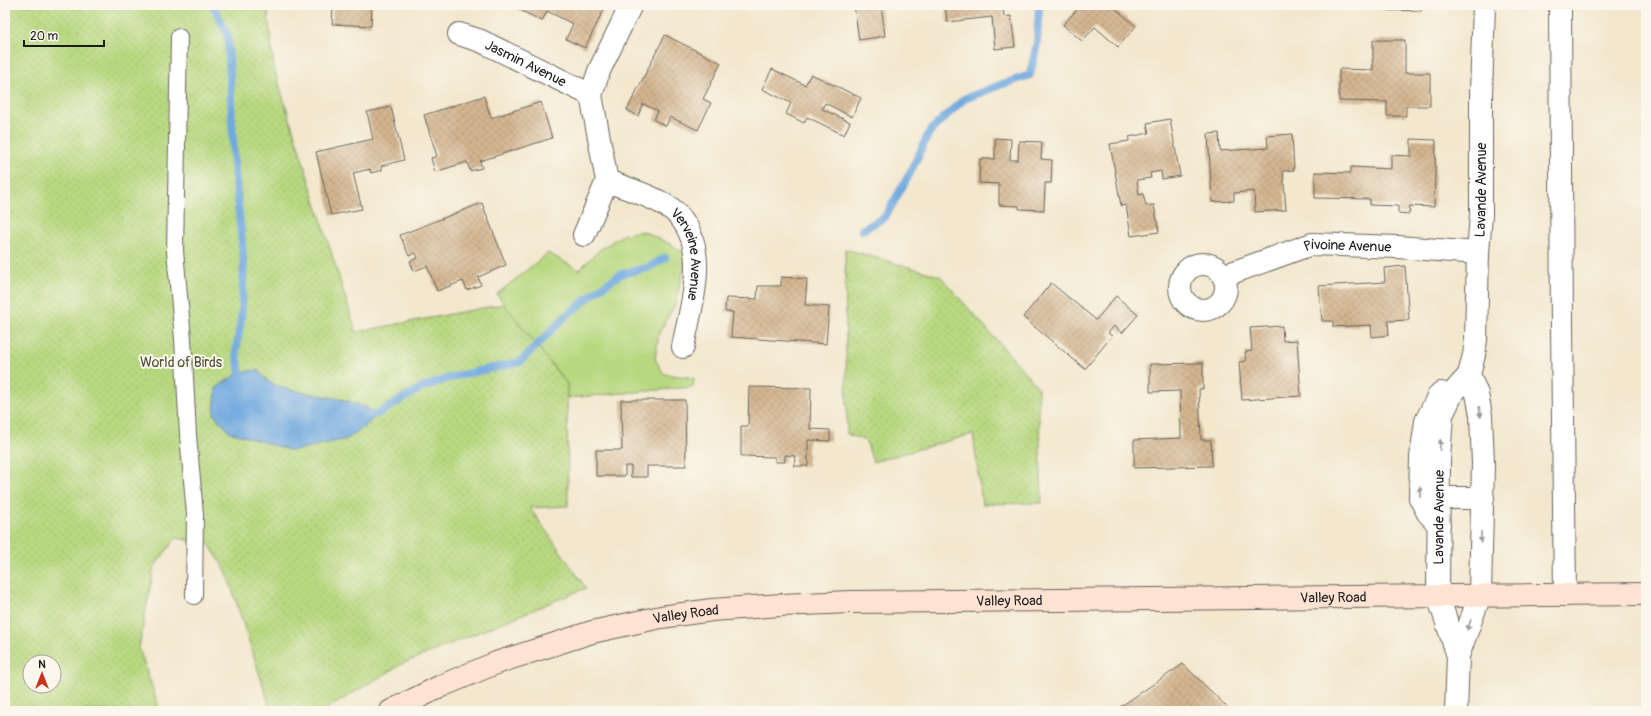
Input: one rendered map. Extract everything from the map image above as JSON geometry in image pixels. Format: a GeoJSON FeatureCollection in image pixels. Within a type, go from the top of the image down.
{"type":"FeatureCollection","features":[{"type":"Feature","properties":{"kind":"street"},"geometry":{"type":"LineString","coordinates":[[584,236],[607,181],[591,95],[599,70],[632,5]]}},
{"type":"Feature","properties":{"kind":"street","name":"Lavande Avenue"},"geometry":{"type":"LineString","coordinates":[[1458,656],[1438,596],[1442,415],[1452,394],[1469,375],[1476,338],[1478,253],[1481,215],[1481,93],[1484,5]]}},
{"type":"Feature","properties":{"kind":"street"},"geometry":{"type":"LineString","coordinates":[[1560,5],[1565,595]]}},
{"type":"Feature","properties":{"kind":"street","name":"Jasmin Avenue"},"geometry":{"type":"LineString","coordinates":[[459,34],[481,41],[591,95]]}},
{"type":"Feature","properties":{"kind":"street","name":"Verveine Avenue"},"geometry":{"type":"LineString","coordinates":[[607,181],[642,194],[673,210],[686,224],[693,240],[697,272],[683,347]]}},
{"type":"Feature","properties":{"kind":"street","name":"Pivoine Avenue"},"geometry":{"type":"LineString","coordinates":[[1223,276],[1312,244],[1398,246],[1478,253]]}},
{"type":"Feature","properties":{"kind":"street"},"geometry":{"type":"LineString","coordinates":[[1439,525],[1428,513],[1420,498],[1421,457],[1426,421],[1439,395],[1469,375],[1477,394],[1481,415],[1483,498],[1480,595],[1458,656],[1456,711]]}},
{"type":"Feature","properties":{"kind":"street"},"geometry":{"type":"LineString","coordinates":[[1439,498],[1483,498]]}},
{"type":"Feature","properties":{"kind":"street","name":"Valley Road"},"geometry":{"type":"LineString","coordinates":[[390,711],[440,686],[496,663],[592,632],[661,617],[712,610],[850,602],[1646,594]]}},
{"type":"Feature","properties":{"kind":"lane"},"geometry":{"type":"LineString","coordinates":[[179,37],[175,251],[195,514],[194,596]]}},
{"type":"Feature","properties":{"kind":"green space","name":"World of Birds"},"geometry":{"type":"Polygon","coordinates":[[[5,5],[267,5],[274,68],[356,332],[504,304],[567,384],[568,506],[530,508],[586,588],[402,664],[323,711],[270,711],[266,694],[226,571],[209,544],[176,538],[154,567],[139,648],[160,711],[5,711],[5,5]]]}},
{"type":"Feature","properties":{"kind":"green space"},"geometry":{"type":"Polygon","coordinates":[[[643,231],[672,245],[686,255],[675,305],[659,333],[655,359],[664,374],[694,378],[693,387],[567,398],[567,384],[497,294],[548,253],[579,270],[599,250],[624,234],[643,231]]]}},
{"type":"Feature","properties":{"kind":"green space"},"geometry":{"type":"Polygon","coordinates":[[[845,249],[940,276],[1038,387],[1042,503],[982,504],[973,434],[873,462],[866,441],[847,434],[845,249]]]}},
{"type":"Feature","properties":{"kind":"water"},"geometry":{"type":"Polygon","coordinates":[[[258,370],[265,379],[284,388],[352,402],[377,414],[369,423],[347,439],[292,451],[230,432],[214,415],[216,388],[240,372],[258,370]]]}},
{"type":"Feature","properties":{"kind":"building"},"geometry":{"type":"Polygon","coordinates":[[[333,5],[372,5],[371,26],[332,24],[333,5]]]}},
{"type":"Feature","properties":{"kind":"building"},"geometry":{"type":"Polygon","coordinates":[[[510,5],[606,5],[585,48],[566,39],[573,24],[547,11],[542,21],[510,5]]]}},
{"type":"Feature","properties":{"kind":"building"},"geometry":{"type":"Polygon","coordinates":[[[854,5],[881,5],[885,36],[859,40],[854,5]]]}},
{"type":"Feature","properties":{"kind":"building"},"geometry":{"type":"Polygon","coordinates":[[[945,5],[1003,5],[1004,17],[1011,16],[1015,47],[995,49],[992,17],[947,22],[945,5]]]}},
{"type":"Feature","properties":{"kind":"building"},"geometry":{"type":"Polygon","coordinates":[[[1081,5],[1111,5],[1136,26],[1118,47],[1095,27],[1082,41],[1063,25],[1081,5]]]}},
{"type":"Feature","properties":{"kind":"building"},"geometry":{"type":"Polygon","coordinates":[[[1386,5],[1422,5],[1421,11],[1386,10],[1386,5]]]}},
{"type":"Feature","properties":{"kind":"building"},"geometry":{"type":"Polygon","coordinates":[[[665,35],[721,63],[703,99],[711,103],[698,130],[670,117],[666,126],[654,120],[658,111],[643,104],[638,116],[627,110],[665,35]]]}},
{"type":"Feature","properties":{"kind":"building"},"geometry":{"type":"Polygon","coordinates":[[[1373,40],[1405,40],[1405,73],[1430,73],[1430,106],[1406,106],[1406,116],[1387,116],[1387,102],[1339,101],[1339,69],[1373,70],[1373,40]]]}},
{"type":"Feature","properties":{"kind":"building"},"geometry":{"type":"Polygon","coordinates":[[[772,69],[805,85],[811,74],[861,98],[852,117],[825,103],[822,109],[850,122],[844,135],[807,117],[804,123],[786,114],[791,103],[762,89],[772,69]]]}},
{"type":"Feature","properties":{"kind":"building"},"geometry":{"type":"Polygon","coordinates":[[[484,96],[491,118],[541,102],[552,138],[480,161],[482,168],[470,171],[467,162],[435,172],[431,158],[437,156],[424,115],[484,96]]]}},
{"type":"Feature","properties":{"kind":"building"},"geometry":{"type":"Polygon","coordinates":[[[391,107],[404,160],[381,166],[382,170],[371,173],[370,169],[353,173],[362,209],[331,215],[316,152],[373,139],[367,112],[391,107]]]}},
{"type":"Feature","properties":{"kind":"building"},"geometry":{"type":"Polygon","coordinates":[[[1170,119],[1180,176],[1162,179],[1161,171],[1150,173],[1151,178],[1137,180],[1139,195],[1143,194],[1146,206],[1154,205],[1159,232],[1131,236],[1126,205],[1121,206],[1110,144],[1129,141],[1129,137],[1149,133],[1147,123],[1170,119]]]}},
{"type":"Feature","properties":{"kind":"building"},"geometry":{"type":"Polygon","coordinates":[[[1219,133],[1220,151],[1268,148],[1267,136],[1292,134],[1294,170],[1283,171],[1286,210],[1255,212],[1254,191],[1234,193],[1234,201],[1212,202],[1208,134],[1219,133]]]}},
{"type":"Feature","properties":{"kind":"building"},"geometry":{"type":"Polygon","coordinates":[[[995,138],[1011,139],[1010,160],[1018,160],[1019,141],[1042,142],[1041,159],[1052,160],[1051,183],[1045,183],[1044,210],[1019,209],[1019,206],[999,205],[999,184],[979,183],[980,159],[995,159],[995,138]]]}},
{"type":"Feature","properties":{"kind":"building"},"geometry":{"type":"Polygon","coordinates":[[[1411,139],[1436,140],[1434,207],[1410,206],[1409,214],[1398,213],[1398,206],[1370,205],[1370,199],[1315,198],[1315,172],[1350,173],[1351,167],[1391,169],[1391,155],[1411,156],[1411,139]]]}},
{"type":"Feature","properties":{"kind":"building"},"geometry":{"type":"Polygon","coordinates":[[[482,203],[506,265],[478,277],[481,285],[467,290],[463,281],[437,291],[427,266],[414,271],[410,261],[418,258],[416,253],[409,256],[400,235],[482,203]]]}},
{"type":"Feature","properties":{"kind":"building"},"geometry":{"type":"Polygon","coordinates":[[[1405,266],[1409,320],[1388,321],[1389,335],[1372,337],[1371,325],[1333,327],[1333,321],[1322,321],[1319,286],[1385,282],[1384,268],[1405,266]]]}},
{"type":"Feature","properties":{"kind":"building"},"geometry":{"type":"Polygon","coordinates":[[[781,277],[807,279],[805,305],[829,307],[826,344],[731,337],[733,312],[725,312],[726,298],[757,299],[758,286],[781,286],[781,277]]]}},
{"type":"Feature","properties":{"kind":"building"},"geometry":{"type":"Polygon","coordinates":[[[1051,283],[1096,320],[1116,296],[1138,315],[1122,333],[1114,326],[1108,333],[1112,336],[1085,369],[1023,317],[1051,283]]]}},
{"type":"Feature","properties":{"kind":"building"},"geometry":{"type":"Polygon","coordinates":[[[1282,326],[1283,341],[1297,340],[1301,396],[1242,400],[1239,362],[1246,361],[1245,352],[1252,351],[1250,328],[1282,326]]]}},
{"type":"Feature","properties":{"kind":"building"},"geometry":{"type":"Polygon","coordinates":[[[1203,363],[1203,389],[1199,389],[1201,440],[1211,440],[1212,466],[1134,468],[1134,440],[1181,438],[1180,391],[1150,392],[1150,364],[1203,363]]]}},
{"type":"Feature","properties":{"kind":"building"},"geometry":{"type":"Polygon","coordinates":[[[749,387],[811,388],[810,429],[830,430],[830,441],[808,440],[808,466],[794,466],[795,456],[785,455],[785,462],[775,462],[775,457],[741,456],[741,426],[748,426],[749,387]]]}},
{"type":"Feature","properties":{"kind":"building"},"geometry":{"type":"Polygon","coordinates":[[[621,400],[685,400],[686,466],[647,466],[647,477],[631,477],[631,466],[625,466],[625,476],[596,476],[596,450],[622,450],[621,400]]]}},
{"type":"Feature","properties":{"kind":"building"},"geometry":{"type":"Polygon","coordinates":[[[1183,664],[1231,711],[1114,711],[1183,664]]]}},
{"type":"Feature","properties":{"kind":"waterway"},"geometry":{"type":"LineString","coordinates":[[213,5],[228,36],[234,163],[244,263],[242,311],[236,352],[240,372]]}},
{"type":"Feature","properties":{"kind":"waterway"},"geometry":{"type":"LineString","coordinates":[[862,230],[885,217],[909,175],[930,131],[964,99],[1030,75],[1037,44],[1039,5]]}},
{"type":"Feature","properties":{"kind":"waterway"},"geometry":{"type":"LineString","coordinates":[[377,414],[421,388],[452,377],[520,362],[567,315],[602,287],[621,274],[647,268],[665,258]]}}]}
